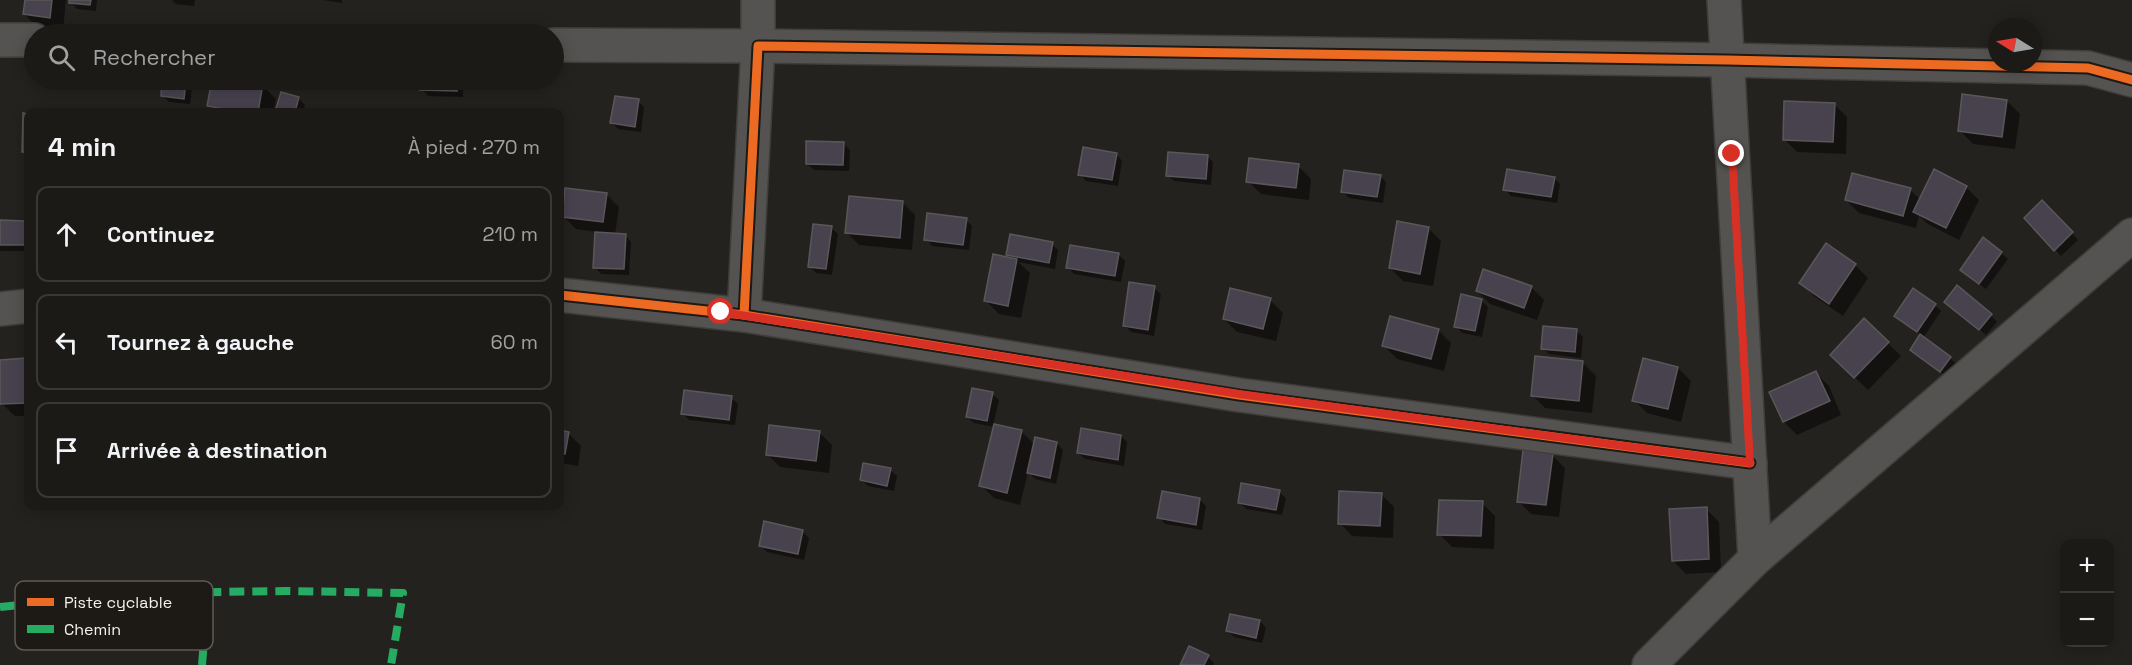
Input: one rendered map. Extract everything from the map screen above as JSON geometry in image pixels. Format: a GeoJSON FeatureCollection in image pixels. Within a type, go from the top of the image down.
{"type":"FeatureCollection","features":[{"type":"Feature","properties":{"kind":"street"},"geometry":{"type":"LineString","coordinates":[[744,315],[758,46],[758,0]]}},
{"type":"Feature","properties":{"kind":"street"},"geometry":{"type":"LineString","coordinates":[[1724,0],[1755,560]]}},
{"type":"Feature","properties":{"kind":"street"},"geometry":{"type":"LineString","coordinates":[[0,40],[24,40]]}},
{"type":"Feature","properties":{"kind":"street"},"geometry":{"type":"LineString","coordinates":[[564,45],[1727,60],[2088,68],[2132,80]]}},
{"type":"Feature","properties":{"kind":"street"},"geometry":{"type":"LineString","coordinates":[[1649,665],[1755,560],[2132,235]]}},
{"type":"Feature","properties":{"kind":"street"},"geometry":{"type":"LineString","coordinates":[[564,295],[744,315],[1239,394],[1750,463]]}},
{"type":"Feature","properties":{"kind":"street"},"geometry":{"type":"LineString","coordinates":[[0,309],[24,306]]}},
{"type":"Feature","properties":{"kind":"building"},"geometry":{"type":"Polygon","coordinates":[[[25,0],[52,0],[50,18],[23,14],[25,0]]]}},
{"type":"Feature","properties":{"kind":"building"},"geometry":{"type":"Polygon","coordinates":[[[69,0],[91,0],[90,5],[69,3],[69,0]]]}},
{"type":"Feature","properties":{"kind":"building"},"geometry":{"type":"Polygon","coordinates":[[[161,90],[185,90],[184,99],[161,96],[161,90]]]}},
{"type":"Feature","properties":{"kind":"building"},"geometry":{"type":"Polygon","coordinates":[[[210,90],[262,90],[259,108],[207,106],[210,90]]]}},
{"type":"Feature","properties":{"kind":"building"},"geometry":{"type":"Polygon","coordinates":[[[281,92],[299,97],[296,108],[276,108],[281,92]]]}},
{"type":"Feature","properties":{"kind":"building"},"geometry":{"type":"Polygon","coordinates":[[[1962,94],[2007,100],[2002,137],[1958,131],[1962,94]]]}},
{"type":"Feature","properties":{"kind":"building"},"geometry":{"type":"Polygon","coordinates":[[[615,96],[639,99],[635,127],[610,123],[615,96]]]}},
{"type":"Feature","properties":{"kind":"building"},"geometry":{"type":"Polygon","coordinates":[[[1784,101],[1835,103],[1833,142],[1783,140],[1784,101]]]}},
{"type":"Feature","properties":{"kind":"building"},"geometry":{"type":"Polygon","coordinates":[[[23,113],[24,152],[22,152],[23,113]]]}},
{"type":"Feature","properties":{"kind":"building"},"geometry":{"type":"Polygon","coordinates":[[[806,141],[844,142],[843,165],[806,164],[806,141]]]}},
{"type":"Feature","properties":{"kind":"building"},"geometry":{"type":"Polygon","coordinates":[[[1083,147],[1117,153],[1112,180],[1078,175],[1083,147]]]}},
{"type":"Feature","properties":{"kind":"building"},"geometry":{"type":"Polygon","coordinates":[[[1168,152],[1208,155],[1206,179],[1166,176],[1168,152]]]}},
{"type":"Feature","properties":{"kind":"building"},"geometry":{"type":"Polygon","coordinates":[[[1249,158],[1299,164],[1296,188],[1246,182],[1249,158]]]}},
{"type":"Feature","properties":{"kind":"building"},"geometry":{"type":"Polygon","coordinates":[[[1507,169],[1555,177],[1551,197],[1503,190],[1507,169]]]}},
{"type":"Feature","properties":{"kind":"building"},"geometry":{"type":"Polygon","coordinates":[[[1934,169],[1967,186],[1946,228],[1913,212],[1934,169]]]}},
{"type":"Feature","properties":{"kind":"building"},"geometry":{"type":"Polygon","coordinates":[[[1344,170],[1381,175],[1377,197],[1341,192],[1344,170]]]}},
{"type":"Feature","properties":{"kind":"building"},"geometry":{"type":"Polygon","coordinates":[[[1852,173],[1911,188],[1903,216],[1845,200],[1852,173]]]}},
{"type":"Feature","properties":{"kind":"building"},"geometry":{"type":"Polygon","coordinates":[[[565,188],[607,193],[603,222],[564,217],[565,188]]]}},
{"type":"Feature","properties":{"kind":"building"},"geometry":{"type":"Polygon","coordinates":[[[849,196],[903,201],[900,238],[845,233],[849,196]]]}},
{"type":"Feature","properties":{"kind":"building"},"geometry":{"type":"Polygon","coordinates":[[[2042,200],[2073,232],[2054,251],[2024,218],[2042,200]]]}},
{"type":"Feature","properties":{"kind":"building"},"geometry":{"type":"Polygon","coordinates":[[[927,213],[967,218],[963,245],[924,240],[927,213]]]}},
{"type":"Feature","properties":{"kind":"building"},"geometry":{"type":"Polygon","coordinates":[[[0,220],[24,221],[24,245],[0,245],[0,220]]]}},
{"type":"Feature","properties":{"kind":"building"},"geometry":{"type":"Polygon","coordinates":[[[1397,221],[1429,227],[1420,274],[1389,268],[1397,221]]]}},
{"type":"Feature","properties":{"kind":"building"},"geometry":{"type":"Polygon","coordinates":[[[813,224],[832,226],[826,269],[808,267],[813,224]]]}},
{"type":"Feature","properties":{"kind":"building"},"geometry":{"type":"Polygon","coordinates":[[[595,232],[626,234],[624,269],[593,268],[595,232]]]}},
{"type":"Feature","properties":{"kind":"building"},"geometry":{"type":"Polygon","coordinates":[[[1010,234],[1053,242],[1049,263],[1006,255],[1010,234]]]}},
{"type":"Feature","properties":{"kind":"building"},"geometry":{"type":"Polygon","coordinates":[[[1983,237],[2002,252],[1979,284],[1960,270],[1983,237]]]}},
{"type":"Feature","properties":{"kind":"building"},"geometry":{"type":"Polygon","coordinates":[[[1826,243],[1856,264],[1829,304],[1799,283],[1826,243]]]}},
{"type":"Feature","properties":{"kind":"building"},"geometry":{"type":"Polygon","coordinates":[[[1070,245],[1119,253],[1115,276],[1066,268],[1070,245]]]}},
{"type":"Feature","properties":{"kind":"building"},"geometry":{"type":"Polygon","coordinates":[[[993,254],[1017,259],[1008,306],[984,301],[993,254]]]}},
{"type":"Feature","properties":{"kind":"building"},"geometry":{"type":"Polygon","coordinates":[[[1483,269],[1532,286],[1524,308],[1476,291],[1483,269]]]}},
{"type":"Feature","properties":{"kind":"building"},"geometry":{"type":"Polygon","coordinates":[[[1129,282],[1155,286],[1148,330],[1123,326],[1129,282]]]}},
{"type":"Feature","properties":{"kind":"building"},"geometry":{"type":"Polygon","coordinates":[[[1957,285],[1992,314],[1979,330],[1944,302],[1957,285]]]}},
{"type":"Feature","properties":{"kind":"building"},"geometry":{"type":"Polygon","coordinates":[[[1230,288],[1271,298],[1263,329],[1223,319],[1230,288]]]}},
{"type":"Feature","properties":{"kind":"building"},"geometry":{"type":"Polygon","coordinates":[[[1913,288],[1936,304],[1917,332],[1894,316],[1913,288]]]}},
{"type":"Feature","properties":{"kind":"building"},"geometry":{"type":"Polygon","coordinates":[[[1461,294],[1482,299],[1475,331],[1454,327],[1461,294]]]}},
{"type":"Feature","properties":{"kind":"building"},"geometry":{"type":"Polygon","coordinates":[[[1390,316],[1439,329],[1431,359],[1382,346],[1390,316]]]}},
{"type":"Feature","properties":{"kind":"building"},"geometry":{"type":"Polygon","coordinates":[[[1864,318],[1889,342],[1854,378],[1830,355],[1864,318]]]}},
{"type":"Feature","properties":{"kind":"building"},"geometry":{"type":"Polygon","coordinates":[[[1543,326],[1577,329],[1575,352],[1541,349],[1543,326]]]}},
{"type":"Feature","properties":{"kind":"building"},"geometry":{"type":"Polygon","coordinates":[[[1920,334],[1951,357],[1940,372],[1910,350],[1920,334]]]}},
{"type":"Feature","properties":{"kind":"building"},"geometry":{"type":"Polygon","coordinates":[[[1535,356],[1583,361],[1579,401],[1531,396],[1535,356]]]}},
{"type":"Feature","properties":{"kind":"building"},"geometry":{"type":"Polygon","coordinates":[[[24,358],[24,403],[0,404],[0,360],[24,358]]]}},
{"type":"Feature","properties":{"kind":"building"},"geometry":{"type":"Polygon","coordinates":[[[1643,358],[1678,367],[1668,409],[1632,401],[1643,358]]]}},
{"type":"Feature","properties":{"kind":"building"},"geometry":{"type":"Polygon","coordinates":[[[1816,371],[1830,401],[1783,422],[1769,392],[1816,371]]]}},
{"type":"Feature","properties":{"kind":"building"},"geometry":{"type":"Polygon","coordinates":[[[972,388],[993,392],[987,421],[966,417],[972,388]]]}},
{"type":"Feature","properties":{"kind":"building"},"geometry":{"type":"Polygon","coordinates":[[[684,390],[732,396],[729,420],[681,414],[684,390]]]}},
{"type":"Feature","properties":{"kind":"building"},"geometry":{"type":"Polygon","coordinates":[[[994,424],[1022,430],[1007,493],[979,486],[994,424]]]}},
{"type":"Feature","properties":{"kind":"building"},"geometry":{"type":"Polygon","coordinates":[[[769,425],[820,431],[816,461],[766,455],[769,425]]]}},
{"type":"Feature","properties":{"kind":"building"},"geometry":{"type":"Polygon","coordinates":[[[1081,428],[1121,435],[1118,460],[1077,453],[1081,428]]]}},
{"type":"Feature","properties":{"kind":"building"},"geometry":{"type":"Polygon","coordinates":[[[564,431],[569,432],[564,454],[564,431]]]}},
{"type":"Feature","properties":{"kind":"building"},"geometry":{"type":"Polygon","coordinates":[[[1035,437],[1057,442],[1050,478],[1027,473],[1035,437]]]}},
{"type":"Feature","properties":{"kind":"building"},"geometry":{"type":"Polygon","coordinates":[[[1523,450],[1553,454],[1546,505],[1517,502],[1523,450]]]}},
{"type":"Feature","properties":{"kind":"building"},"geometry":{"type":"Polygon","coordinates":[[[863,463],[891,468],[887,486],[860,480],[863,463]]]}},
{"type":"Feature","properties":{"kind":"building"},"geometry":{"type":"Polygon","coordinates":[[[1241,483],[1280,490],[1276,510],[1238,503],[1241,483]]]}},
{"type":"Feature","properties":{"kind":"building"},"geometry":{"type":"Polygon","coordinates":[[[1162,491],[1200,498],[1196,525],[1157,518],[1162,491]]]}},
{"type":"Feature","properties":{"kind":"building"},"geometry":{"type":"Polygon","coordinates":[[[1339,491],[1382,493],[1380,526],[1338,524],[1339,491]]]}},
{"type":"Feature","properties":{"kind":"building"},"geometry":{"type":"Polygon","coordinates":[[[1439,500],[1483,501],[1481,536],[1437,535],[1439,500]]]}},
{"type":"Feature","properties":{"kind":"building"},"geometry":{"type":"Polygon","coordinates":[[[1707,507],[1709,559],[1672,561],[1669,509],[1707,507]]]}},
{"type":"Feature","properties":{"kind":"building"},"geometry":{"type":"Polygon","coordinates":[[[764,521],[803,530],[798,554],[759,546],[764,521]]]}},
{"type":"Feature","properties":{"kind":"building"},"geometry":{"type":"Polygon","coordinates":[[[1230,614],[1260,620],[1256,638],[1226,631],[1230,614]]]}},
{"type":"Feature","properties":{"kind":"building"},"geometry":{"type":"Polygon","coordinates":[[[1189,646],[1209,655],[1204,665],[1180,665],[1189,646]]]}},
{"type":"Feature","properties":{"kind":"marked path"},"geometry":{"type":"LineString","coordinates":[[213,592],[403,593],[391,665]]}},
{"type":"Feature","properties":{"kind":"marked path"},"geometry":{"type":"LineString","coordinates":[[0,607],[15,606]]}},
{"type":"Feature","properties":{"kind":"marked path"},"geometry":{"type":"LineString","coordinates":[[202,665],[203,650]]}},
{"type":"Feature","properties":{"kind":"cycle path"},"geometry":{"type":"LineString","coordinates":[[744,315],[758,46],[1727,60],[2088,68],[2132,80]]}},
{"type":"Feature","properties":{"kind":"cycle path"},"geometry":{"type":"LineString","coordinates":[[564,295],[744,315],[1239,395],[1750,463]]}},
{"type":"Feature","properties":{"kind":"route"},"geometry":{"type":"LineString","coordinates":[[721,312],[1239,394],[1750,463],[1732,154]]}}]}
